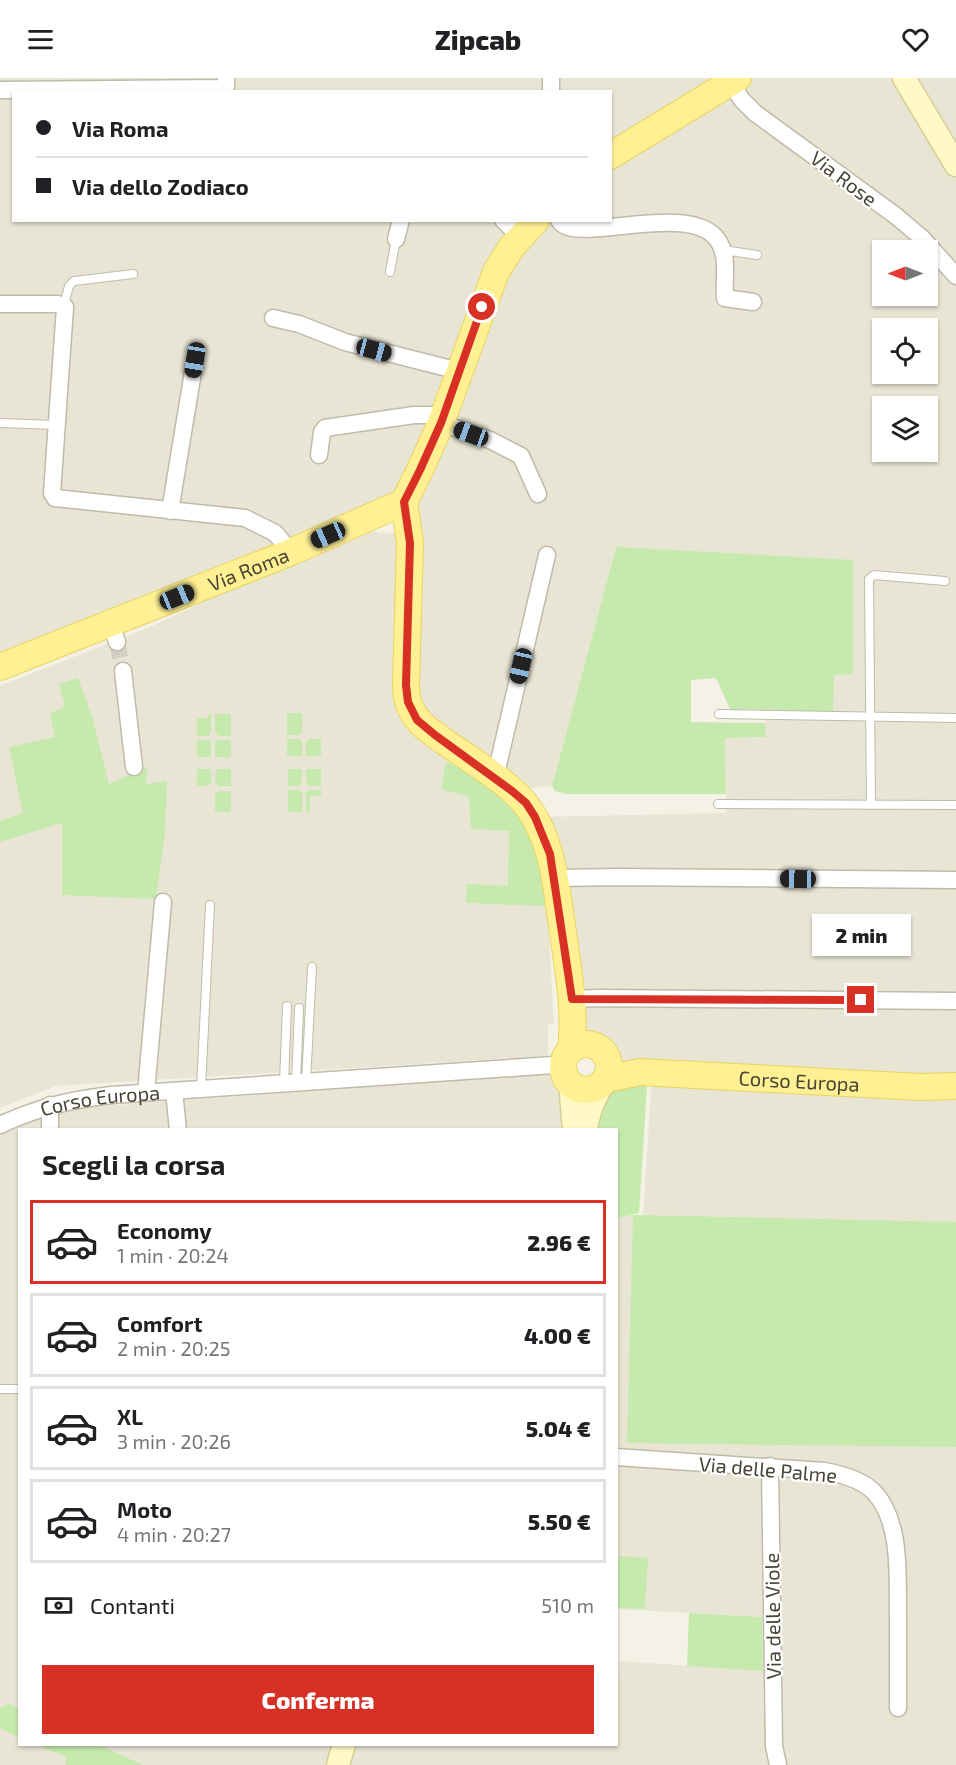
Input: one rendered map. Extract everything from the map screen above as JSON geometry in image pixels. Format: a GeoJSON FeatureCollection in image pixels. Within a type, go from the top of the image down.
{"type":"FeatureCollection","features":[{"type":"Feature","properties":{"kind":"main road"},"geometry":{"type":"LineString","coordinates":[[612,154],[725,79]]}},
{"type":"Feature","properties":{"kind":"main road"},"geometry":{"type":"LineString","coordinates":[[520,226],[496,272],[442,419],[404,502],[410,543],[406,685],[412,712],[424,727],[526,803],[535,817],[547,845],[555,878],[572,999],[568,1062],[577,1088],[586,1090],[594,1088],[606,1075],[602,1050],[590,1044],[568,1062]]}},
{"type":"Feature","properties":{"kind":"main road","name":"Via Roma"},"geometry":{"type":"LineString","coordinates":[[0,667],[114,632],[404,502]]}},
{"type":"Feature","properties":{"kind":"main road","name":"Corso Europa"},"geometry":{"type":"LineString","coordinates":[[606,1075],[623,1068],[640,1072],[920,1087],[956,1086]]}},
{"type":"Feature","properties":{"kind":"street"},"geometry":{"type":"LineString","coordinates":[[904,78],[956,165]]}},
{"type":"Feature","properties":{"kind":"street","name":"Via Rose"},"geometry":{"type":"LineString","coordinates":[[725,79],[755,113],[922,238],[956,276]]}},
{"type":"Feature","properties":{"kind":"street"},"geometry":{"type":"LineString","coordinates":[[0,90],[102,84],[226,82]]}},
{"type":"Feature","properties":{"kind":"street"},"geometry":{"type":"LineString","coordinates":[[396,239],[400,222]]}},
{"type":"Feature","properties":{"kind":"street"},"geometry":{"type":"LineString","coordinates":[[560,222],[568,228],[593,229],[663,223],[693,225],[707,230],[717,239],[723,250],[726,298],[753,302]]}},
{"type":"Feature","properties":{"kind":"street"},"geometry":{"type":"LineString","coordinates":[[0,304],[64,305],[66,311],[52,493],[55,498],[245,518],[275,533],[291,552]]}},
{"type":"Feature","properties":{"kind":"street"},"geometry":{"type":"LineString","coordinates":[[273,318],[298,324],[345,342],[459,371]]}},
{"type":"Feature","properties":{"kind":"street"},"geometry":{"type":"LineString","coordinates":[[170,511],[195,360]]}},
{"type":"Feature","properties":{"kind":"street"},"geometry":{"type":"LineString","coordinates":[[319,455],[322,432],[325,428],[414,415],[442,419],[521,456],[538,494]]}},
{"type":"Feature","properties":{"kind":"street"},"geometry":{"type":"LineString","coordinates":[[495,778],[547,555]]}},
{"type":"Feature","properties":{"kind":"street"},"geometry":{"type":"LineString","coordinates":[[123,671],[134,767]]}},
{"type":"Feature","properties":{"kind":"street"},"geometry":{"type":"LineString","coordinates":[[555,878],[956,880]]}},
{"type":"Feature","properties":{"kind":"street"},"geometry":{"type":"LineString","coordinates":[[146,1092],[163,902]]}},
{"type":"Feature","properties":{"kind":"street"},"geometry":{"type":"LineString","coordinates":[[572,999],[956,1001]]}},
{"type":"Feature","properties":{"kind":"street"},"geometry":{"type":"LineString","coordinates":[[568,1062],[574,1128]]}},
{"type":"Feature","properties":{"kind":"street","name":"Corso Europa"},"geometry":{"type":"LineString","coordinates":[[0,1125],[50,1105],[87,1098],[568,1062]]}},
{"type":"Feature","properties":{"kind":"street"},"geometry":{"type":"LineString","coordinates":[[586,1128],[591,1108],[606,1075]]}},
{"type":"Feature","properties":{"kind":"street"},"geometry":{"type":"LineString","coordinates":[[174,1091],[178,1128]]}},
{"type":"Feature","properties":{"kind":"street"},"geometry":{"type":"LineString","coordinates":[[50,1105],[50,1128]]}},
{"type":"Feature","properties":{"kind":"street","name":"Via delle Palme"},"geometry":{"type":"LineString","coordinates":[[618,1457],[824,1471],[841,1474],[866,1485],[881,1501],[892,1528],[897,1558],[898,1708]]}},
{"type":"Feature","properties":{"kind":"street","name":"Via delle Viole"},"geometry":{"type":"LineString","coordinates":[[770,1466],[774,1746],[778,1765]]}},
{"type":"Feature","properties":{"kind":"street"},"geometry":{"type":"LineString","coordinates":[[338,1765],[343,1746]]}},
{"type":"Feature","properties":{"kind":"lane"},"geometry":{"type":"LineString","coordinates":[[390,272],[396,239]]}},
{"type":"Feature","properties":{"kind":"lane"},"geometry":{"type":"LineString","coordinates":[[723,250],[757,255]]}},
{"type":"Feature","properties":{"kind":"lane"},"geometry":{"type":"LineString","coordinates":[[64,305],[69,286],[74,281],[133,274]]}},
{"type":"Feature","properties":{"kind":"lane"},"geometry":{"type":"LineString","coordinates":[[0,423],[57,425]]}},
{"type":"Feature","properties":{"kind":"lane"},"geometry":{"type":"LineString","coordinates":[[871,805],[870,577],[876,575],[945,581]]}},
{"type":"Feature","properties":{"kind":"lane"},"geometry":{"type":"LineString","coordinates":[[719,714],[956,718]]}},
{"type":"Feature","properties":{"kind":"lane"},"geometry":{"type":"LineString","coordinates":[[718,804],[956,806]]}},
{"type":"Feature","properties":{"kind":"lane"},"geometry":{"type":"LineString","coordinates":[[201,1088],[210,905]]}},
{"type":"Feature","properties":{"kind":"lane"},"geometry":{"type":"LineString","coordinates":[[295,1082],[312,967]]}},
{"type":"Feature","properties":{"kind":"lane"},"geometry":{"type":"LineString","coordinates":[[287,1006],[295,1082]]}},
{"type":"Feature","properties":{"kind":"lane"},"geometry":{"type":"LineString","coordinates":[[295,1082],[299,1008]]}},
{"type":"Feature","properties":{"kind":"lane"},"geometry":{"type":"LineString","coordinates":[[0,1389],[18,1389]]}},
{"type":"Feature","properties":{"kind":"shaded area"},"geometry":{"type":"Polygon","coordinates":[[[0,78],[728,78],[612,150],[612,90],[12,90],[12,222],[530,222],[399,499],[0,662],[0,78]]]}},
{"type":"Feature","properties":{"kind":"shaded area"},"geometry":{"type":"Polygon","coordinates":[[[749,78],[956,78],[956,1079],[637,1064],[623,1061],[600,1040],[589,1037],[541,817],[726,813],[725,738],[765,737],[765,710],[833,712],[616,547],[552,786],[521,789],[416,711],[408,504],[493,290],[543,222],[612,222],[612,161],[749,78]]]}},
{"type":"Feature","properties":{"kind":"shaded area"},"geometry":{"type":"Polygon","coordinates":[[[364,531],[398,534],[405,720],[440,755],[471,776],[543,880],[548,917],[554,1024],[548,1025],[548,1056],[56,1086],[0,1108],[0,686],[150,627],[233,585],[364,531]]]}},
{"type":"Feature","properties":{"kind":"shaded area"},"geometry":{"type":"Polygon","coordinates":[[[548,1074],[558,1077],[562,1088],[562,1128],[18,1128],[18,1746],[338,1746],[333,1765],[0,1765],[0,1133],[35,1119],[90,1107],[548,1074]]]}},
{"type":"Feature","properties":{"kind":"shaded area"},"geometry":{"type":"Polygon","coordinates":[[[652,1076],[956,1092],[956,1765],[346,1765],[351,1746],[618,1746],[619,1661],[763,1671],[762,1617],[618,1609],[618,1215],[643,1215],[652,1076]]]}},
{"type":"Feature","properties":{"kind":"green space"},"geometry":{"type":"Polygon","coordinates":[[[616,547],[853,560],[853,674],[834,675],[833,712],[730,709],[716,678],[691,680],[691,722],[765,723],[766,737],[725,738],[726,794],[566,794],[555,791],[552,786],[616,547]]]}},
{"type":"Feature","properties":{"kind":"green space"},"geometry":{"type":"Polygon","coordinates":[[[78,678],[92,717],[109,784],[147,767],[146,784],[167,781],[165,832],[156,899],[62,895],[62,823],[0,842],[0,821],[23,813],[9,747],[55,737],[50,713],[65,707],[59,684],[78,678]]]}},
{"type":"Feature","properties":{"kind":"green space"},"geometry":{"type":"Polygon","coordinates":[[[287,713],[302,713],[302,732],[299,735],[287,735],[287,713]]]}},
{"type":"Feature","properties":{"kind":"green space"},"geometry":{"type":"Polygon","coordinates":[[[208,714],[211,714],[211,732],[208,736],[197,736],[197,718],[208,718],[208,714]]]}},
{"type":"Feature","properties":{"kind":"green space"},"geometry":{"type":"Polygon","coordinates":[[[215,714],[231,714],[231,736],[219,736],[215,732],[215,714]]]}},
{"type":"Feature","properties":{"kind":"green space"},"geometry":{"type":"Polygon","coordinates":[[[287,739],[299,739],[302,742],[302,756],[287,756],[287,739]]]}},
{"type":"Feature","properties":{"kind":"green space"},"geometry":{"type":"Polygon","coordinates":[[[310,739],[321,739],[321,756],[306,756],[306,742],[310,739]]]}},
{"type":"Feature","properties":{"kind":"green space"},"geometry":{"type":"Polygon","coordinates":[[[197,740],[208,740],[211,743],[211,757],[197,757],[197,740]]]}},
{"type":"Feature","properties":{"kind":"green space"},"geometry":{"type":"Polygon","coordinates":[[[219,740],[231,740],[231,757],[215,757],[215,743],[219,740]]]}},
{"type":"Feature","properties":{"kind":"green space"},"geometry":{"type":"Polygon","coordinates":[[[446,762],[481,779],[519,809],[538,843],[547,906],[466,903],[467,884],[508,886],[509,831],[471,829],[469,797],[441,789],[446,762]]]}},
{"type":"Feature","properties":{"kind":"green space"},"geometry":{"type":"Polygon","coordinates":[[[197,769],[211,769],[211,783],[208,786],[197,786],[197,769]]]}},
{"type":"Feature","properties":{"kind":"green space"},"geometry":{"type":"Polygon","coordinates":[[[216,769],[231,769],[231,786],[219,786],[215,783],[216,769]]]}},
{"type":"Feature","properties":{"kind":"green space"},"geometry":{"type":"Polygon","coordinates":[[[288,769],[302,769],[302,782],[299,786],[288,786],[288,769]]]}},
{"type":"Feature","properties":{"kind":"green space"},"geometry":{"type":"Polygon","coordinates":[[[306,769],[321,769],[321,786],[310,786],[306,782],[306,769]]]}},
{"type":"Feature","properties":{"kind":"green space"},"geometry":{"type":"Polygon","coordinates":[[[288,790],[299,790],[302,793],[302,812],[288,812],[288,790]]]}},
{"type":"Feature","properties":{"kind":"green space"},"geometry":{"type":"Polygon","coordinates":[[[310,790],[321,790],[321,796],[310,796],[310,812],[306,812],[306,793],[310,790]]]}},
{"type":"Feature","properties":{"kind":"green space"},"geometry":{"type":"Polygon","coordinates":[[[219,791],[231,791],[231,812],[215,812],[215,794],[219,791]]]}},
{"type":"Feature","properties":{"kind":"green space"},"geometry":{"type":"Polygon","coordinates":[[[626,1083],[647,1086],[639,1213],[618,1218],[618,1128],[597,1128],[604,1101],[618,1087],[626,1083]]]}},
{"type":"Feature","properties":{"kind":"green space"},"geometry":{"type":"Polygon","coordinates":[[[633,1215],[956,1222],[956,1447],[627,1443],[633,1215]]]}},
{"type":"Feature","properties":{"kind":"green space"},"geometry":{"type":"Polygon","coordinates":[[[618,1556],[648,1558],[645,1609],[618,1608],[618,1556]]]}},
{"type":"Feature","properties":{"kind":"green space"},"geometry":{"type":"Polygon","coordinates":[[[689,1613],[762,1617],[763,1671],[687,1666],[689,1613]]]}},
{"type":"Feature","properties":{"kind":"green space"},"geometry":{"type":"Polygon","coordinates":[[[9,1704],[18,1708],[18,1737],[0,1728],[0,1708],[9,1704]]]}},
{"type":"Feature","properties":{"kind":"green space"},"geometry":{"type":"Polygon","coordinates":[[[39,1746],[101,1746],[143,1765],[66,1765],[66,1757],[39,1746]]]}},
{"type":"Feature","properties":{"kind":"tunnel"},"geometry":{"type":"LineString","coordinates":[[117,642],[123,671]]}},
{"type":"Feature","properties":{"kind":"route"},"geometry":{"type":"LineString","coordinates":[[482,307],[441,423],[404,502],[410,543],[406,694],[412,712],[424,727],[512,791],[526,803],[535,817],[544,835],[555,878],[572,999],[861,1000]]}}]}
